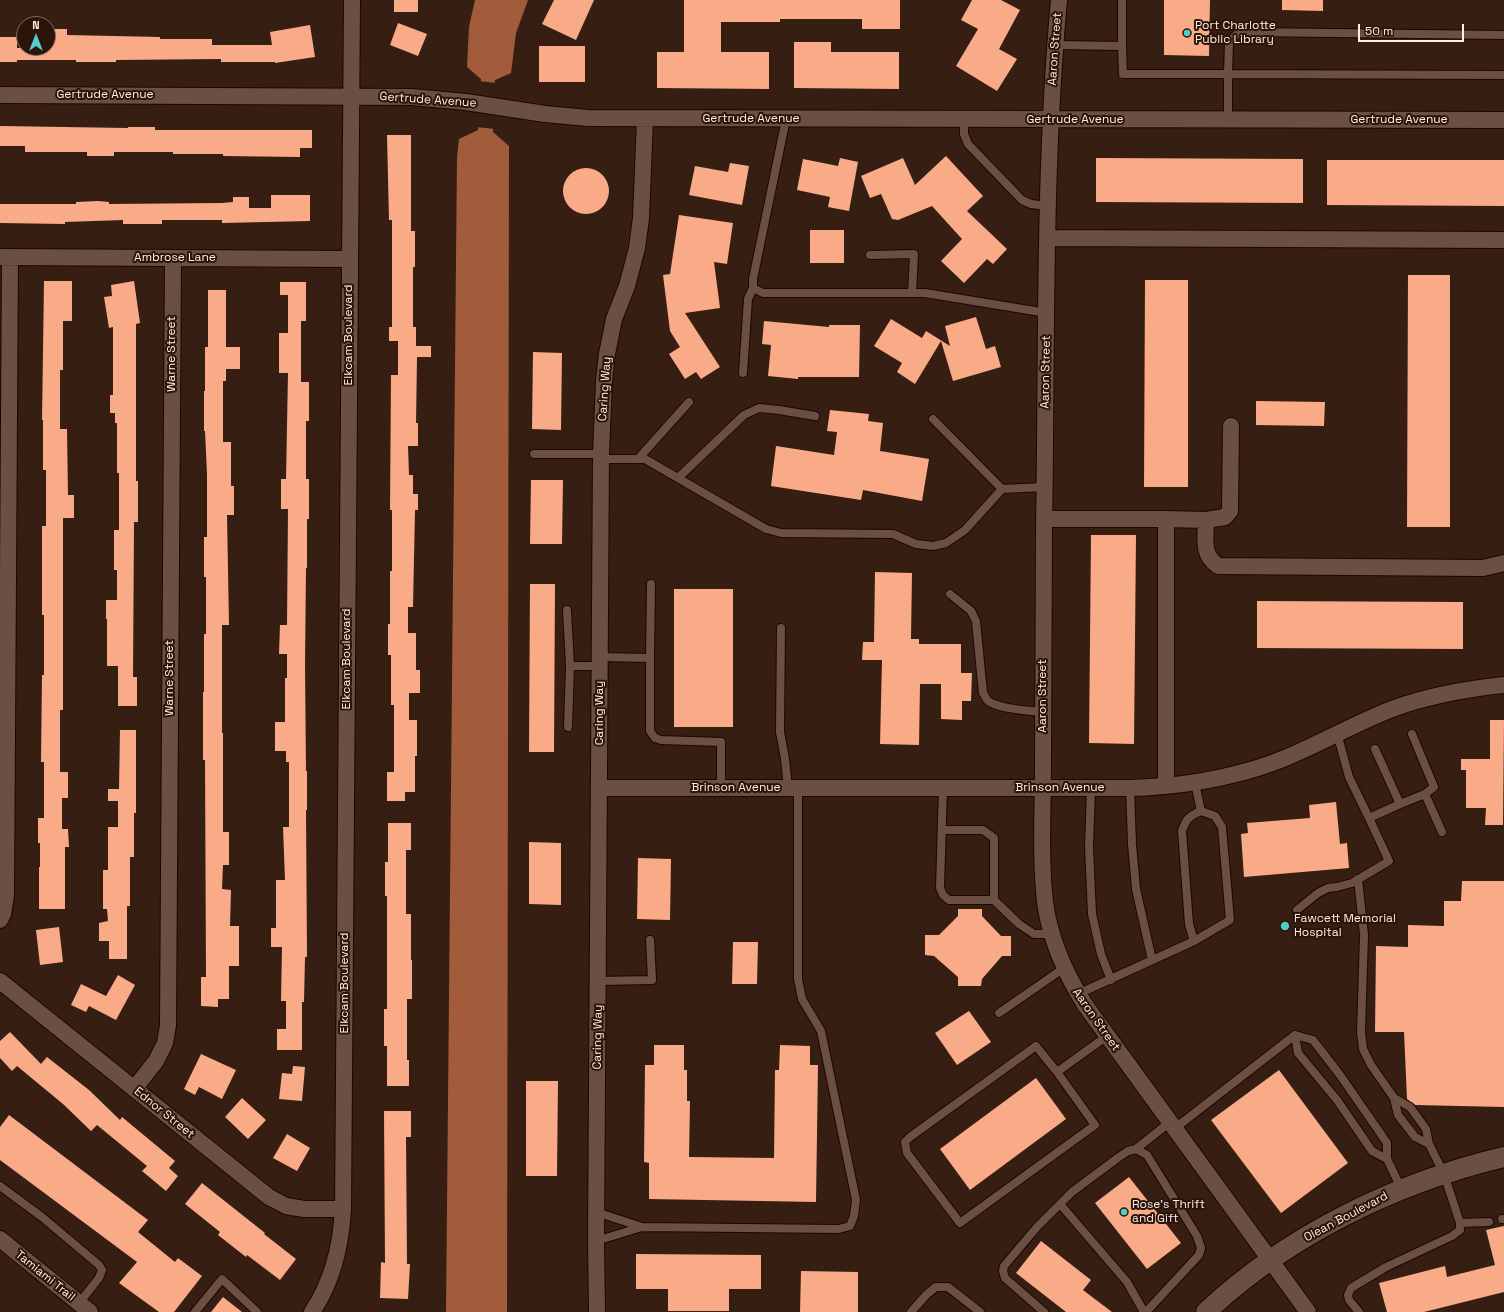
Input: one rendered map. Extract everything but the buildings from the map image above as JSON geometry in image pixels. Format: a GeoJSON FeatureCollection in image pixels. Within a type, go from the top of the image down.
{"type":"FeatureCollection","features":[{"type":"Feature","properties":{"kind":"street","name":"Elkcam Boulevard"},"geometry":{"type":"LineString","coordinates":[[312,1312],[326,1288],[333,1270],[340,1244],[343,1209],[352,0]]}},
{"type":"Feature","properties":{"kind":"street","name":"Aaron Street"},"geometry":{"type":"LineString","coordinates":[[1059,0],[1050,120],[1044,487],[1042,817],[1045,901],[1051,934],[1064,968],[1078,994],[1308,1312]]}},
{"type":"Feature","properties":{"kind":"street","name":"Gertrude Avenue"},"geometry":{"type":"LineString","coordinates":[[0,95],[412,97],[507,107],[566,116],[645,119],[1504,120]]}},
{"type":"Feature","properties":{"kind":"street","name":"Caring Way"},"geometry":{"type":"LineString","coordinates":[[597,1312],[596,1212],[601,457],[604,381],[607,354],[614,319],[627,286],[637,248],[641,218],[645,119]]}},
{"type":"Feature","properties":{"kind":"street"},"geometry":{"type":"LineString","coordinates":[[1048,238],[1504,240]]}},
{"type":"Feature","properties":{"kind":"street","name":"Ambrose Lane"},"geometry":{"type":"LineString","coordinates":[[5,257],[350,259]]}},
{"type":"Feature","properties":{"kind":"street"},"geometry":{"type":"LineString","coordinates":[[0,920],[3,914],[6,895],[5,257]]}},
{"type":"Feature","properties":{"kind":"street","name":"Warne Street"},"geometry":{"type":"LineString","coordinates":[[134,1089],[156,1060],[165,1043],[168,1025],[172,258]]}},
{"type":"Feature","properties":{"kind":"street"},"geometry":{"type":"LineString","coordinates":[[1044,519],[1206,520],[1225,517],[1230,511],[1231,426]]}},
{"type":"Feature","properties":{"kind":"street"},"geometry":{"type":"LineString","coordinates":[[1166,519],[1166,786]]}},
{"type":"Feature","properties":{"kind":"street"},"geometry":{"type":"LineString","coordinates":[[1206,520],[1206,552],[1211,560],[1218,566],[1483,568],[1504,563]]}},
{"type":"Feature","properties":{"kind":"street","name":"Brinson Avenue"},"geometry":{"type":"LineString","coordinates":[[599,788],[1130,788],[1195,783],[1210,781],[1267,765],[1392,709],[1428,698],[1504,685]]}},
{"type":"Feature","properties":{"kind":"street","name":"Ednor Street"},"geometry":{"type":"LineString","coordinates":[[0,981],[269,1197],[286,1206],[304,1209],[343,1209]]}},
{"type":"Feature","properties":{"kind":"street","name":"Olean Boulevard"},"geometry":{"type":"LineString","coordinates":[[1206,1312],[1270,1261],[1309,1235],[1350,1213],[1402,1190],[1444,1174],[1504,1157]]}},
{"type":"Feature","properties":{"kind":"street","name":"Tamiami Trail"},"geometry":{"type":"LineString","coordinates":[[0,1239],[85,1308]]}},
{"type":"Feature","properties":{"kind":"lane"},"geometry":{"type":"LineString","coordinates":[[1122,0],[1123,74],[1504,75]]}},
{"type":"Feature","properties":{"kind":"lane"},"geometry":{"type":"LineString","coordinates":[[1228,120],[1229,42],[1237,34],[1247,32],[1504,35]]}},
{"type":"Feature","properties":{"kind":"lane"},"geometry":{"type":"LineString","coordinates":[[1055,44],[1122,46]]}},
{"type":"Feature","properties":{"kind":"lane"},"geometry":{"type":"LineString","coordinates":[[743,373],[748,299],[753,288],[753,279],[786,119]]}},
{"type":"Feature","properties":{"kind":"lane"},"geometry":{"type":"LineString","coordinates":[[964,119],[964,134],[968,144],[1022,200],[1031,204],[1048,206]]}},
{"type":"Feature","properties":{"kind":"lane"},"geometry":{"type":"LineString","coordinates":[[870,255],[914,254],[912,293]]}},
{"type":"Feature","properties":{"kind":"lane"},"geometry":{"type":"LineString","coordinates":[[753,288],[763,293],[926,293],[1047,313]]}},
{"type":"Feature","properties":{"kind":"lane"},"geometry":{"type":"LineString","coordinates":[[638,459],[689,402]]}},
{"type":"Feature","properties":{"kind":"lane"},"geometry":{"type":"LineString","coordinates":[[678,478],[744,415],[759,408],[815,416]]}},
{"type":"Feature","properties":{"kind":"lane"},"geometry":{"type":"LineString","coordinates":[[933,419],[1002,489]]}},
{"type":"Feature","properties":{"kind":"lane"},"geometry":{"type":"LineString","coordinates":[[534,454],[646,459],[766,529],[781,533],[893,534],[916,544],[933,546],[946,543],[965,530],[1002,489],[1044,487]]}},
{"type":"Feature","properties":{"kind":"lane"},"geometry":{"type":"LineString","coordinates":[[651,584],[650,731],[655,738],[661,740],[721,742],[721,789]]}},
{"type":"Feature","properties":{"kind":"lane"},"geometry":{"type":"LineString","coordinates":[[950,594],[971,611],[976,621],[983,693],[988,701],[1019,710],[1043,712]]}},
{"type":"Feature","properties":{"kind":"lane"},"geometry":{"type":"LineString","coordinates":[[567,610],[570,666],[568,727]]}},
{"type":"Feature","properties":{"kind":"lane"},"geometry":{"type":"LineString","coordinates":[[596,1212],[642,1227],[839,1229],[850,1226],[854,1216],[856,1200],[821,1031],[802,999],[798,979],[793,788],[785,759],[780,732],[781,628]]}},
{"type":"Feature","properties":{"kind":"lane"},"geometry":{"type":"LineString","coordinates":[[570,666],[650,658]]}},
{"type":"Feature","properties":{"kind":"lane"},"geometry":{"type":"LineString","coordinates":[[1297,910],[1323,890],[1352,883],[1388,861],[1370,818],[1349,777],[1336,733]]}},
{"type":"Feature","properties":{"kind":"lane"},"geometry":{"type":"LineString","coordinates":[[1370,818],[1425,794],[1434,787],[1412,734]]}},
{"type":"Feature","properties":{"kind":"lane"},"geometry":{"type":"LineString","coordinates":[[1375,749],[1400,804]]}},
{"type":"Feature","properties":{"kind":"lane"},"geometry":{"type":"LineString","coordinates":[[1195,783],[1202,811]]}},
{"type":"Feature","properties":{"kind":"lane"},"geometry":{"type":"LineString","coordinates":[[943,788],[940,888],[943,895],[949,900],[994,900],[1019,924],[1034,934],[1051,934]]}},
{"type":"Feature","properties":{"kind":"lane"},"geometry":{"type":"LineString","coordinates":[[1091,788],[1089,847],[1092,914],[1101,954],[1111,980]]}},
{"type":"Feature","properties":{"kind":"lane"},"geometry":{"type":"LineString","coordinates":[[1130,788],[1132,844],[1136,889],[1152,960]]}},
{"type":"Feature","properties":{"kind":"lane"},"geometry":{"type":"LineString","coordinates":[[1425,794],[1442,832]]}},
{"type":"Feature","properties":{"kind":"lane"},"geometry":{"type":"LineString","coordinates":[[1078,994],[1194,941],[1230,920],[1222,827],[1215,816],[1202,811],[1192,815],[1185,822],[1182,832],[1189,924],[1194,941]]}},
{"type":"Feature","properties":{"kind":"lane"},"geometry":{"type":"LineString","coordinates":[[942,830],[982,830],[994,838],[994,900]]}},
{"type":"Feature","properties":{"kind":"lane"},"geometry":{"type":"LineString","coordinates":[[1358,879],[1364,935],[1361,1032],[1363,1050],[1371,1066],[1394,1098],[1398,1115],[1415,1137],[1429,1144]]}},
{"type":"Feature","properties":{"kind":"lane"},"geometry":{"type":"LineString","coordinates":[[598,981],[652,980],[650,940]]}},
{"type":"Feature","properties":{"kind":"lane"},"geometry":{"type":"LineString","coordinates":[[999,1013],[1064,968]]}},
{"type":"Feature","properties":{"kind":"lane"},"geometry":{"type":"LineString","coordinates":[[1044,1312],[1010,1284],[1005,1278],[1003,1271],[1004,1266],[1038,1227],[1072,1192],[1128,1151],[1136,1149],[1172,1126],[1295,1035]]}},
{"type":"Feature","properties":{"kind":"lane"},"geometry":{"type":"LineString","coordinates":[[1295,1035],[1298,1053],[1337,1100],[1372,1151],[1388,1159]]}},
{"type":"Feature","properties":{"kind":"lane"},"geometry":{"type":"LineString","coordinates":[[1295,1035],[1313,1040],[1340,1075],[1387,1143],[1388,1159],[1402,1190]]}},
{"type":"Feature","properties":{"kind":"lane"},"geometry":{"type":"LineString","coordinates":[[1057,1072],[1107,1036]]}},
{"type":"Feature","properties":{"kind":"lane"},"geometry":{"type":"LineString","coordinates":[[1036,1046],[1057,1072],[1095,1125],[960,1223],[907,1152],[905,1142],[1036,1046]]}},
{"type":"Feature","properties":{"kind":"lane"},"geometry":{"type":"LineString","coordinates":[[1359,1312],[1349,1300],[1348,1295],[1351,1288],[1386,1267],[1452,1236],[1460,1230],[1460,1223],[1444,1174],[1429,1144],[1426,1129],[1410,1107],[1394,1098]]}},
{"type":"Feature","properties":{"kind":"lane"},"geometry":{"type":"LineString","coordinates":[[1060,1204],[1127,1282],[1145,1312],[1199,1255],[1201,1248],[1197,1236],[1147,1155],[1136,1149]]}},
{"type":"Feature","properties":{"kind":"lane"},"geometry":{"type":"LineString","coordinates":[[0,1186],[42,1217],[99,1265],[102,1270],[85,1308]]}},
{"type":"Feature","properties":{"kind":"lane"},"geometry":{"type":"LineString","coordinates":[[1460,1223],[1489,1222]]}},
{"type":"Feature","properties":{"kind":"lane"},"geometry":{"type":"LineString","coordinates":[[596,1241],[642,1227]]}},
{"type":"Feature","properties":{"kind":"lane"},"geometry":{"type":"LineString","coordinates":[[195,1312],[222,1279],[257,1312]]}},
{"type":"Feature","properties":{"kind":"lane"},"geometry":{"type":"LineString","coordinates":[[911,1312],[926,1294],[936,1287],[948,1287],[980,1312]]}},
{"type":"Feature","properties":{"kind":"shaded area"},"geometry":{"type":"Polygon","coordinates":[[[475,0],[528,0],[516,33],[511,73],[495,80],[493,132],[509,146],[507,1312],[446,1312],[457,157],[459,139],[478,130],[481,79],[467,67],[469,27],[475,0]]]}},
{"type":"Feature","properties":{"kind":"pier"},"geometry":{"type":"Polygon","coordinates":[[[478,81],[497,83],[495,129],[476,127],[478,81]]]}},
{"type":"Feature","properties":{"kind":"place","name":"Port Charlotte Public Library"},"geometry":{"type":"Point","coordinates":[1187,33]}},
{"type":"Feature","properties":{"kind":"place","name":"Fawcett Memorial Hospital"},"geometry":{"type":"Point","coordinates":[1285,926]}},
{"type":"Feature","properties":{"kind":"place","name":"Rose's Thrift and Gift"},"geometry":{"type":"Point","coordinates":[1124,1212]}}]}
